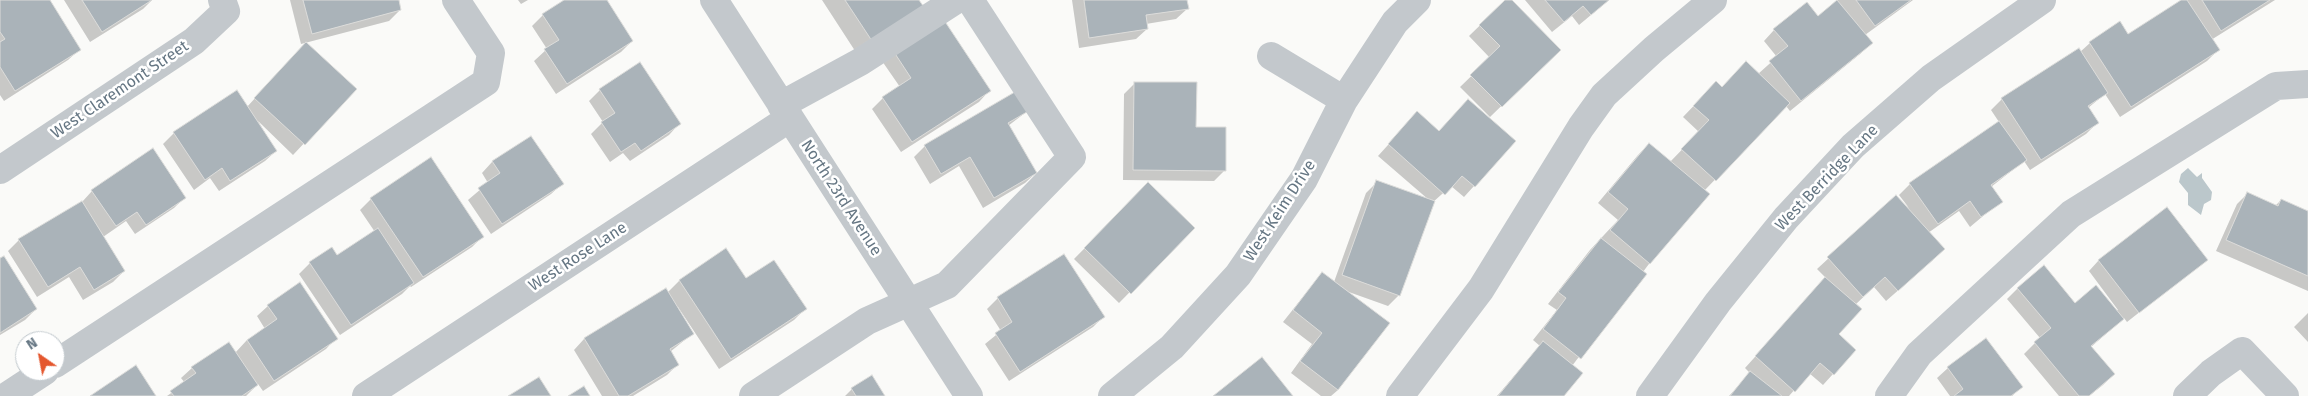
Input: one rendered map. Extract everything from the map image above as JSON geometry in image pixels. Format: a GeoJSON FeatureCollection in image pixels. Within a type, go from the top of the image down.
{"type":"FeatureCollection","features":[{"type":"Feature","properties":{"kind":"street","name":"West Claremont Street"},"geometry":{"type":"LineString","coordinates":[[0,170],[194,41],[226,11],[222,0]]}},
{"type":"Feature","properties":{"kind":"street"},"geometry":{"type":"LineString","coordinates":[[65,357],[486,82],[490,54],[456,0]]}},
{"type":"Feature","properties":{"kind":"street","name":"North 23rd Avenue"},"geometry":{"type":"LineString","coordinates":[[714,0],[969,396]]}},
{"type":"Feature","properties":{"kind":"street","name":"West Rose Lane"},"geometry":{"type":"LineString","coordinates":[[366,396],[785,112],[956,0]]}},
{"type":"Feature","properties":{"kind":"street"},"geometry":{"type":"LineString","coordinates":[[753,396],[867,321],[947,285],[1072,157],[970,0]]}},
{"type":"Feature","properties":{"kind":"street","name":"West Keim Drive"},"geometry":{"type":"LineString","coordinates":[[1112,396],[1172,347],[1238,275],[1272,228],[1304,178],[1344,100],[1395,22],[1417,0]]}},
{"type":"Feature","properties":{"kind":"street"},"geometry":{"type":"LineString","coordinates":[[1400,396],[1481,289],[1581,127],[1604,95],[1654,49],[1714,0]]}},
{"type":"Feature","properties":{"kind":"street","name":"West Berridge Lane"},"geometry":{"type":"LineString","coordinates":[[1650,396],[1718,302],[1786,218],[1853,146],[1932,78],[2042,0]]}},
{"type":"Feature","properties":{"kind":"street"},"geometry":{"type":"LineString","coordinates":[[1272,56],[1344,100]]}},
{"type":"Feature","properties":{"kind":"street"},"geometry":{"type":"LineString","coordinates":[[1889,396],[1919,354],[2071,214],[2276,86],[2308,84]]}},
{"type":"Feature","properties":{"kind":"street"},"geometry":{"type":"LineString","coordinates":[[2187,396],[2211,373],[2242,351],[2286,396]]}},
{"type":"Feature","properties":{"kind":"street"},"geometry":{"type":"LineString","coordinates":[[7,396],[30,381]]}},
{"type":"Feature","properties":{"kind":"shaded area"},"geometry":{"type":"Polygon","coordinates":[[[2188,168],[2197,177],[2202,173],[2202,178],[2212,192],[2211,200],[2204,204],[2201,215],[2188,205],[2188,193],[2179,182],[2181,174],[2188,168]]]}},
{"type":"Feature","properties":{"kind":"building"},"geometry":{"type":"Polygon","coordinates":[[[0,0],[50,0],[81,50],[15,91],[0,67],[0,42],[5,39],[0,32],[0,0]]]}},
{"type":"Feature","properties":{"kind":"building"},"geometry":{"type":"Polygon","coordinates":[[[82,0],[152,0],[102,32],[82,0]]]}},
{"type":"Feature","properties":{"kind":"building"},"geometry":{"type":"Polygon","coordinates":[[[303,0],[399,0],[401,10],[312,34],[303,0]]]}},
{"type":"Feature","properties":{"kind":"building"},"geometry":{"type":"Polygon","coordinates":[[[564,0],[607,0],[633,41],[567,84],[544,49],[559,40],[542,14],[564,0]]]}},
{"type":"Feature","properties":{"kind":"building"},"geometry":{"type":"Polygon","coordinates":[[[845,0],[919,0],[926,10],[874,44],[845,0]]]}},
{"type":"Feature","properties":{"kind":"building"},"geometry":{"type":"Polygon","coordinates":[[[1084,0],[1187,0],[1189,9],[1146,15],[1148,29],[1089,38],[1084,0]]]}},
{"type":"Feature","properties":{"kind":"building"},"geometry":{"type":"Polygon","coordinates":[[[1505,0],[1512,0],[1561,50],[1502,107],[1470,75],[1500,46],[1479,25],[1505,0]]]}},
{"type":"Feature","properties":{"kind":"building"},"geometry":{"type":"Polygon","coordinates":[[[1545,0],[1609,0],[1591,15],[1583,6],[1564,22],[1545,0]]]}},
{"type":"Feature","properties":{"kind":"building"},"geometry":{"type":"Polygon","coordinates":[[[1837,0],[1873,43],[1801,101],[1769,61],[1788,46],[1773,29],[1807,2],[1818,16],[1837,0]]]}},
{"type":"Feature","properties":{"kind":"building"},"geometry":{"type":"Polygon","coordinates":[[[1856,0],[1911,0],[1875,26],[1856,0]]]}},
{"type":"Feature","properties":{"kind":"building"},"geometry":{"type":"Polygon","coordinates":[[[2181,0],[2187,0],[2220,50],[2131,107],[2089,42],[2120,21],[2128,34],[2181,0]]]}},
{"type":"Feature","properties":{"kind":"building"},"geometry":{"type":"Polygon","coordinates":[[[2202,0],[2270,0],[2221,31],[2202,0]]]}},
{"type":"Feature","properties":{"kind":"building"},"geometry":{"type":"Polygon","coordinates":[[[942,17],[991,91],[912,142],[882,97],[911,78],[892,49],[942,17]]]}},
{"type":"Feature","properties":{"kind":"building"},"geometry":{"type":"Polygon","coordinates":[[[306,42],[357,89],[305,145],[254,98],[306,42]]]}},
{"type":"Feature","properties":{"kind":"building"},"geometry":{"type":"Polygon","coordinates":[[[2079,48],[2108,93],[2088,106],[2099,123],[2041,160],[2001,98],[2079,48]]]}},
{"type":"Feature","properties":{"kind":"building"},"geometry":{"type":"Polygon","coordinates":[[[1746,61],[1790,103],[1716,181],[1681,149],[1709,120],[1693,106],[1716,81],[1722,87],[1746,61]]]}},
{"type":"Feature","properties":{"kind":"building"},"geometry":{"type":"Polygon","coordinates":[[[640,62],[681,124],[641,151],[635,143],[621,152],[601,122],[615,113],[599,89],[640,62]]]}},
{"type":"Feature","properties":{"kind":"building"},"geometry":{"type":"Polygon","coordinates":[[[1134,82],[1197,82],[1196,127],[1226,127],[1226,171],[1133,170],[1134,82]]]}},
{"type":"Feature","properties":{"kind":"building"},"geometry":{"type":"Polygon","coordinates":[[[1020,89],[1032,109],[1008,123],[1037,173],[994,198],[970,157],[941,174],[924,145],[1020,89]]]}},
{"type":"Feature","properties":{"kind":"building"},"geometry":{"type":"Polygon","coordinates":[[[237,90],[277,151],[230,181],[222,168],[205,180],[173,132],[237,90]]]}},
{"type":"Feature","properties":{"kind":"building"},"geometry":{"type":"Polygon","coordinates":[[[1468,99],[1516,141],[1475,187],[1462,176],[1445,195],[1388,144],[1417,111],[1439,131],[1468,99]]]}},
{"type":"Feature","properties":{"kind":"building"},"geometry":{"type":"Polygon","coordinates":[[[1999,121],[2027,160],[1991,185],[2003,202],[1981,217],[1970,201],[1938,224],[1909,183],[1999,121]]]}},
{"type":"Feature","properties":{"kind":"building"},"geometry":{"type":"Polygon","coordinates":[[[531,136],[564,184],[502,224],[478,188],[500,173],[492,161],[531,136]]]}},
{"type":"Feature","properties":{"kind":"building"},"geometry":{"type":"Polygon","coordinates":[[[1649,143],[1710,194],[1650,264],[1610,230],[1628,209],[1608,192],[1649,143]]]}},
{"type":"Feature","properties":{"kind":"building"},"geometry":{"type":"Polygon","coordinates":[[[153,148],[186,198],[146,225],[137,212],[116,226],[91,190],[153,148]]]}},
{"type":"Feature","properties":{"kind":"building"},"geometry":{"type":"Polygon","coordinates":[[[431,157],[484,237],[423,277],[370,198],[431,157]]]}},
{"type":"Feature","properties":{"kind":"building"},"geometry":{"type":"Polygon","coordinates":[[[1376,180],[1435,201],[1400,296],[1342,275],[1376,180]]]}},
{"type":"Feature","properties":{"kind":"building"},"geometry":{"type":"Polygon","coordinates":[[[1148,182],[1195,228],[1131,294],[1084,248],[1148,182]]]}},
{"type":"Feature","properties":{"kind":"building"},"geometry":{"type":"Polygon","coordinates":[[[2247,192],[2278,206],[2281,199],[2308,211],[2308,276],[2226,240],[2247,192]]]}},
{"type":"Feature","properties":{"kind":"building"},"geometry":{"type":"Polygon","coordinates":[[[1896,195],[1945,249],[1898,291],[1885,277],[1863,297],[1827,257],[1896,195]]]}},
{"type":"Feature","properties":{"kind":"building"},"geometry":{"type":"Polygon","coordinates":[[[82,201],[125,271],[94,290],[80,267],[48,287],[18,239],[82,201]]]}},
{"type":"Feature","properties":{"kind":"building"},"geometry":{"type":"Polygon","coordinates":[[[2167,207],[2208,260],[2139,313],[2098,260],[2167,207]]]}},
{"type":"Feature","properties":{"kind":"building"},"geometry":{"type":"Polygon","coordinates":[[[378,228],[414,283],[351,325],[309,262],[332,247],[337,255],[378,228]]]}},
{"type":"Feature","properties":{"kind":"building"},"geometry":{"type":"Polygon","coordinates":[[[1601,238],[1647,274],[1581,359],[1543,329],[1566,298],[1558,292],[1601,238]]]}},
{"type":"Feature","properties":{"kind":"building"},"geometry":{"type":"Polygon","coordinates":[[[726,248],[746,278],[774,260],[807,309],[731,359],[679,280],[726,248]]]}},
{"type":"Feature","properties":{"kind":"building"},"geometry":{"type":"Polygon","coordinates":[[[1064,254],[1105,317],[1020,372],[995,333],[1012,322],[997,297],[1064,254]]]}},
{"type":"Feature","properties":{"kind":"building"},"geometry":{"type":"Polygon","coordinates":[[[4,256],[37,309],[0,333],[0,258],[4,256]]]}},
{"type":"Feature","properties":{"kind":"building"},"geometry":{"type":"Polygon","coordinates":[[[2044,265],[2075,303],[2096,285],[2124,319],[2091,346],[2115,374],[2089,396],[2079,396],[2034,342],[2051,328],[2017,288],[2044,265]]]}},
{"type":"Feature","properties":{"kind":"building"},"geometry":{"type":"Polygon","coordinates":[[[1322,272],[1390,323],[1338,390],[1300,361],[1322,333],[1293,310],[1322,272]]]}},
{"type":"Feature","properties":{"kind":"building"},"geometry":{"type":"Polygon","coordinates":[[[1825,277],[1862,309],[1839,334],[1856,350],[1834,375],[1820,363],[1795,392],[1755,356],[1825,277]]]}},
{"type":"Feature","properties":{"kind":"building"},"geometry":{"type":"Polygon","coordinates":[[[300,282],[338,339],[274,381],[247,340],[277,319],[267,305],[300,282]]]}},
{"type":"Feature","properties":{"kind":"building"},"geometry":{"type":"Polygon","coordinates":[[[666,288],[694,334],[670,349],[679,365],[628,396],[619,396],[584,338],[666,288]]]}},
{"type":"Feature","properties":{"kind":"building"},"geometry":{"type":"Polygon","coordinates":[[[1986,338],[2023,387],[2011,396],[1954,396],[1963,389],[1947,367],[1986,338]]]}},
{"type":"Feature","properties":{"kind":"building"},"geometry":{"type":"Polygon","coordinates":[[[1543,341],[1583,373],[1564,396],[1498,396],[1543,341]]]}},
{"type":"Feature","properties":{"kind":"building"},"geometry":{"type":"Polygon","coordinates":[[[229,342],[258,385],[242,396],[174,396],[170,391],[196,373],[191,367],[229,342]]]}},
{"type":"Feature","properties":{"kind":"building"},"geometry":{"type":"Polygon","coordinates":[[[1262,357],[1293,396],[1213,396],[1262,357]]]}},
{"type":"Feature","properties":{"kind":"building"},"geometry":{"type":"Polygon","coordinates":[[[136,365],[156,396],[90,396],[136,365]]]}},
{"type":"Feature","properties":{"kind":"building"},"geometry":{"type":"Polygon","coordinates":[[[1750,371],[1782,396],[1730,396],[1750,371]]]}},
{"type":"Feature","properties":{"kind":"building"},"geometry":{"type":"Polygon","coordinates":[[[872,375],[885,396],[856,396],[851,388],[872,375]]]}},
{"type":"Feature","properties":{"kind":"building"},"geometry":{"type":"Polygon","coordinates":[[[539,377],[551,396],[508,396],[539,377]]]}},
{"type":"Feature","properties":{"kind":"building"},"geometry":{"type":"Polygon","coordinates":[[[584,386],[590,396],[568,396],[584,386]]]}}]}
